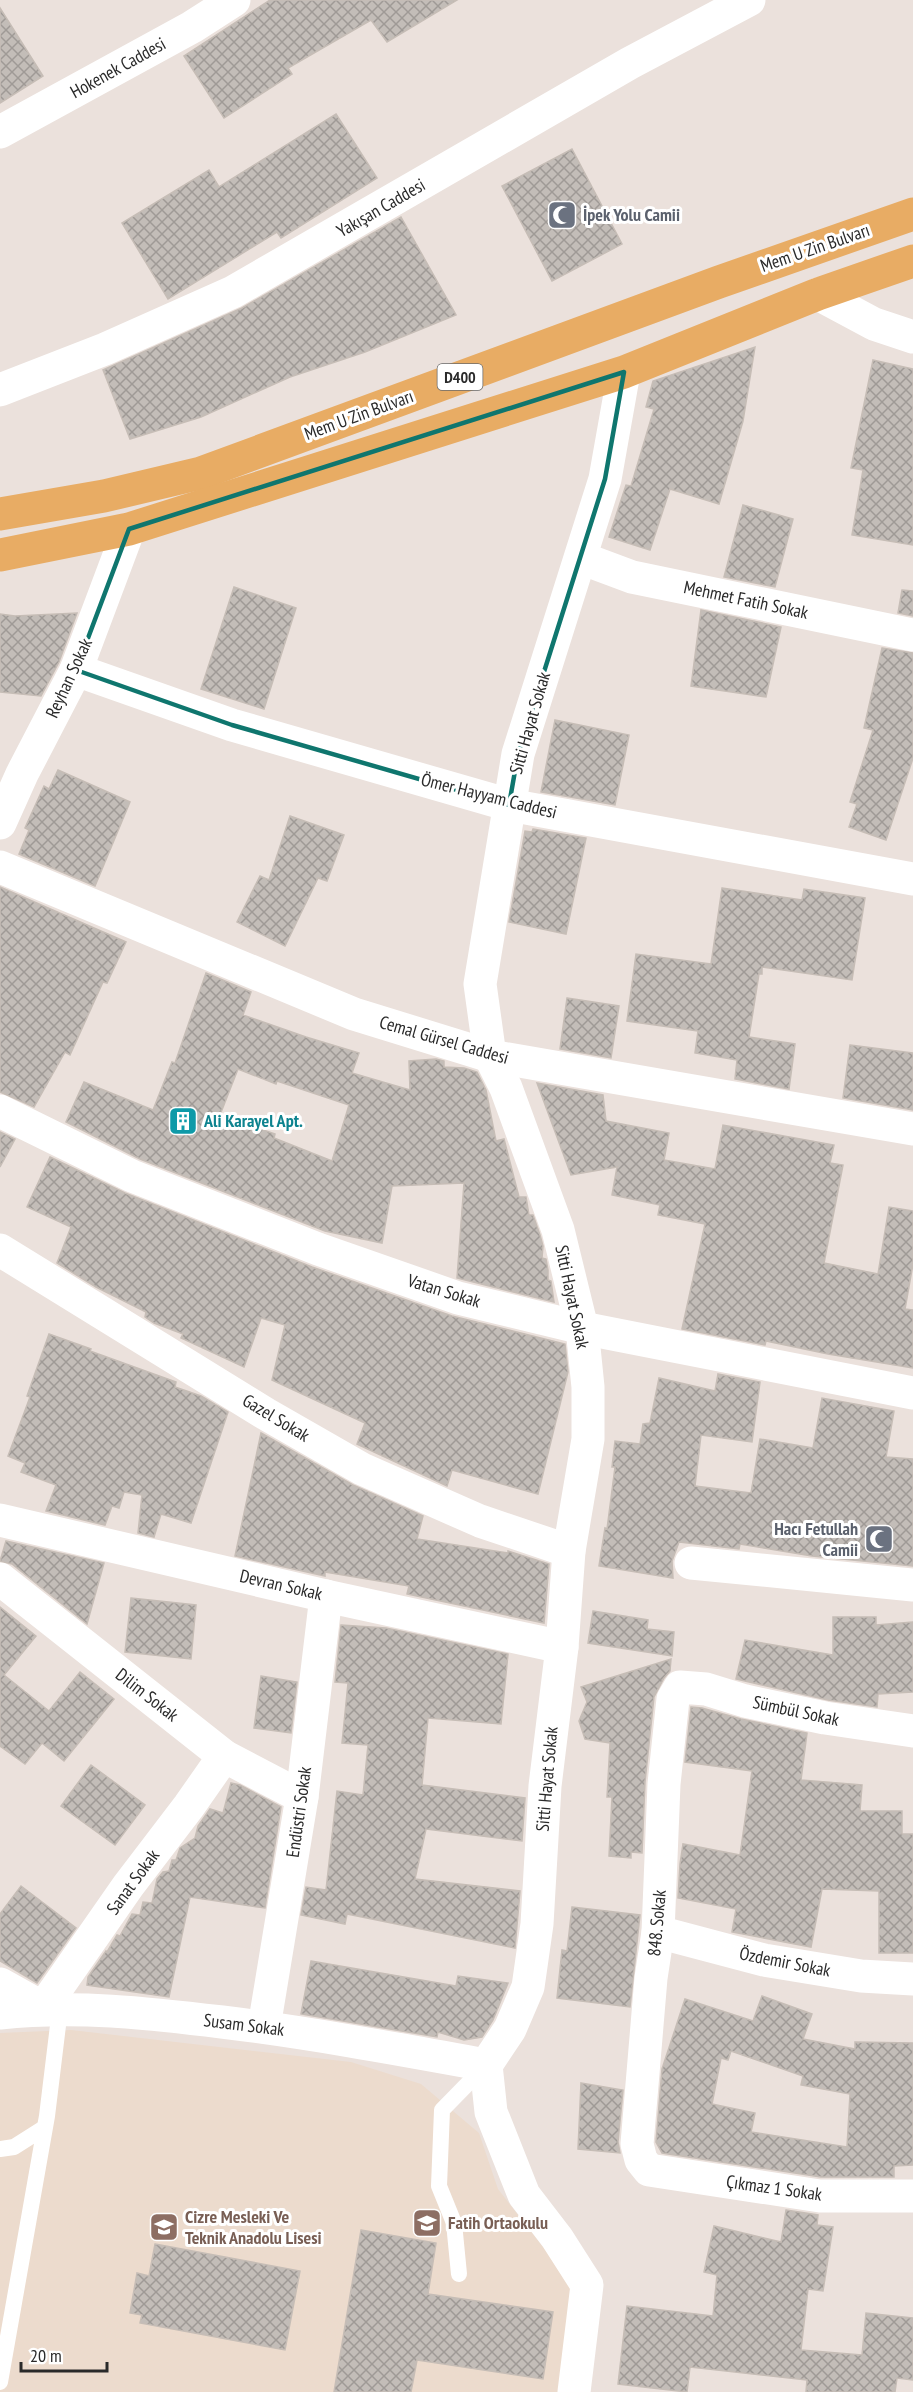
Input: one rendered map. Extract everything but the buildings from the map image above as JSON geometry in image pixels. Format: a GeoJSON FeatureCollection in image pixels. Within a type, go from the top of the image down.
{"type":"FeatureCollection","features":[{"type":"Feature","properties":{"kind":"main road","name":"Mem U Zin Bulvarı"},"geometry":{"type":"LineString","coordinates":[[0,514],[104,496],[201,473],[719,282],[913,214]]}},
{"type":"Feature","properties":{"kind":"main road","name":"Mem U Zin Bulvarı"},"geometry":{"type":"LineString","coordinates":[[0,555],[129,529],[624,372],[818,294],[913,261]]}},
{"type":"Feature","properties":{"kind":"street","name":"Hokenek Caddesi"},"geometry":{"type":"LineString","coordinates":[[0,132],[192,27],[234,0]]}},
{"type":"Feature","properties":{"kind":"street","name":"Yakışan Caddesi"},"geometry":{"type":"LineString","coordinates":[[0,390],[105,349],[233,292],[630,63],[749,0]]}},
{"type":"Feature","properties":{"kind":"street"},"geometry":{"type":"LineString","coordinates":[[818,294],[874,324],[913,337]]}},
{"type":"Feature","properties":{"kind":"street","name":"Sitti Hayat Sokak"},"geometry":{"type":"LineString","coordinates":[[486,2065],[510,2029],[528,1987],[537,1924],[545,1786],[562,1647],[569,1551],[588,1439],[588,1387],[582,1328],[558,1230],[506,1088],[490,1056],[480,984],[518,754],[605,479],[624,372]]}},
{"type":"Feature","properties":{"kind":"street","name":"Reyhan Sokak"},"geometry":{"type":"LineString","coordinates":[[0,823],[22,774],[76,670],[129,529]]}},
{"type":"Feature","properties":{"kind":"street","name":"Mehmet Fatih Sokak"},"geometry":{"type":"LineString","coordinates":[[580,558],[632,577],[913,634]]}},
{"type":"Feature","properties":{"kind":"street","name":"Ömer Hayyam Caddesi"},"geometry":{"type":"LineString","coordinates":[[76,670],[232,725],[509,805],[913,879]]}},
{"type":"Feature","properties":{"kind":"street","name":"Cemal Gürsel Caddesi"},"geometry":{"type":"LineString","coordinates":[[0,867],[354,1014],[490,1056],[913,1129]]}},
{"type":"Feature","properties":{"kind":"street","name":"Vatan Sokak"},"geometry":{"type":"LineString","coordinates":[[0,1111],[132,1176],[318,1249],[458,1298],[582,1328],[913,1393]]}},
{"type":"Feature","properties":{"kind":"street","name":"Gazel Sokak"},"geometry":{"type":"LineString","coordinates":[[0,1250],[185,1361],[267,1414],[362,1469],[480,1521],[569,1551]]}},
{"type":"Feature","properties":{"kind":"street","name":"Devran Sokak"},"geometry":{"type":"LineString","coordinates":[[0,1520],[326,1596],[562,1647]]}},
{"type":"Feature","properties":{"kind":"street"},"geometry":{"type":"LineString","coordinates":[[692,1563],[913,1585]]}},
{"type":"Feature","properties":{"kind":"street","name":"Dilim Sokak"},"geometry":{"type":"LineString","coordinates":[[0,1579],[224,1756],[302,1797]]}},
{"type":"Feature","properties":{"kind":"street","name":"Endüstri Sokak"},"geometry":{"type":"LineString","coordinates":[[264,2027],[302,1797],[326,1596]]}},
{"type":"Feature","properties":{"kind":"street","name":"Sümbül Sokak"},"geometry":{"type":"LineString","coordinates":[[680,1687],[706,1689],[745,1701],[825,1718],[913,1731]]}},
{"type":"Feature","properties":{"kind":"street","name":"848. Sokak"},"geometry":{"type":"LineString","coordinates":[[641,2160],[637,2144],[639,2110],[651,1978],[658,1932],[664,1784],[673,1699],[680,1687]]}},
{"type":"Feature","properties":{"kind":"street","name":"Sanat Sokak"},"geometry":{"type":"LineString","coordinates":[[52,2009],[128,1886],[224,1756]]}},
{"type":"Feature","properties":{"kind":"street","name":"Özdemir Sokak"},"geometry":{"type":"LineString","coordinates":[[658,1932],[764,1960],[861,1976],[913,1979]]}},
{"type":"Feature","properties":{"kind":"street"},"geometry":{"type":"LineString","coordinates":[[0,1984],[52,2009]]}},
{"type":"Feature","properties":{"kind":"street","name":"Susam Sokak"},"geometry":{"type":"LineString","coordinates":[[0,2013],[52,2009],[141,2012],[310,2033],[486,2065]]}},
{"type":"Feature","properties":{"kind":"street"},"geometry":{"type":"LineString","coordinates":[[486,2065],[491,2112],[524,2195],[557,2238],[587,2285],[579,2391]]}},
{"type":"Feature","properties":{"kind":"street","name":"Çıkmaz 1 Sokak"},"geometry":{"type":"LineString","coordinates":[[641,2160],[649,2170],[820,2196],[913,2196]]}},
{"type":"Feature","properties":{"kind":"lane"},"geometry":{"type":"LineString","coordinates":[[0,2382],[44,2128],[52,2009]]}},
{"type":"Feature","properties":{"kind":"lane"},"geometry":{"type":"LineString","coordinates":[[459,2274],[454,2223],[439,2186],[442,2110],[486,2065]]}},
{"type":"Feature","properties":{"kind":"lane"},"geometry":{"type":"LineString","coordinates":[[0,2148],[14,2147],[44,2128]]}},
{"type":"Feature","properties":{"kind":"highlighted area"},"geometry":{"type":"Polygon","coordinates":[[[624,372],[605,479],[518,754],[509,805],[232,725],[76,670],[129,529],[624,372]]]}},
{"type":"Feature","properties":{"kind":"shaded area","name":"Cizre Mesleki Ve Teknik Anadolu Lisesi"},"geometry":{"type":"Polygon","coordinates":[[[71,2030],[351,2062],[421,2084],[479,2133],[498,2189],[550,2256],[574,2295],[563,2392],[0,2392],[0,2033],[71,2030]]]}},
{"type":"Feature","properties":{"kind":"place","name":"İpek Yolu Camii"},"geometry":{"type":"Point","coordinates":[562,215]}},
{"type":"Feature","properties":{"kind":"place","name":"Ali Karayel Apt."},"geometry":{"type":"Point","coordinates":[183,1121]}},
{"type":"Feature","properties":{"kind":"place","name":"Hacı Fetullah Camii"},"geometry":{"type":"Point","coordinates":[879,1539]}},
{"type":"Feature","properties":{"kind":"place","name":"Fatih Ortaokulu"},"geometry":{"type":"Point","coordinates":[427,2223]}},
{"type":"Feature","properties":{"kind":"place","name":"Cizre Mesleki Ve Teknik Anadolu Lisesi"},"geometry":{"type":"Point","coordinates":[164,2227]}}]}
